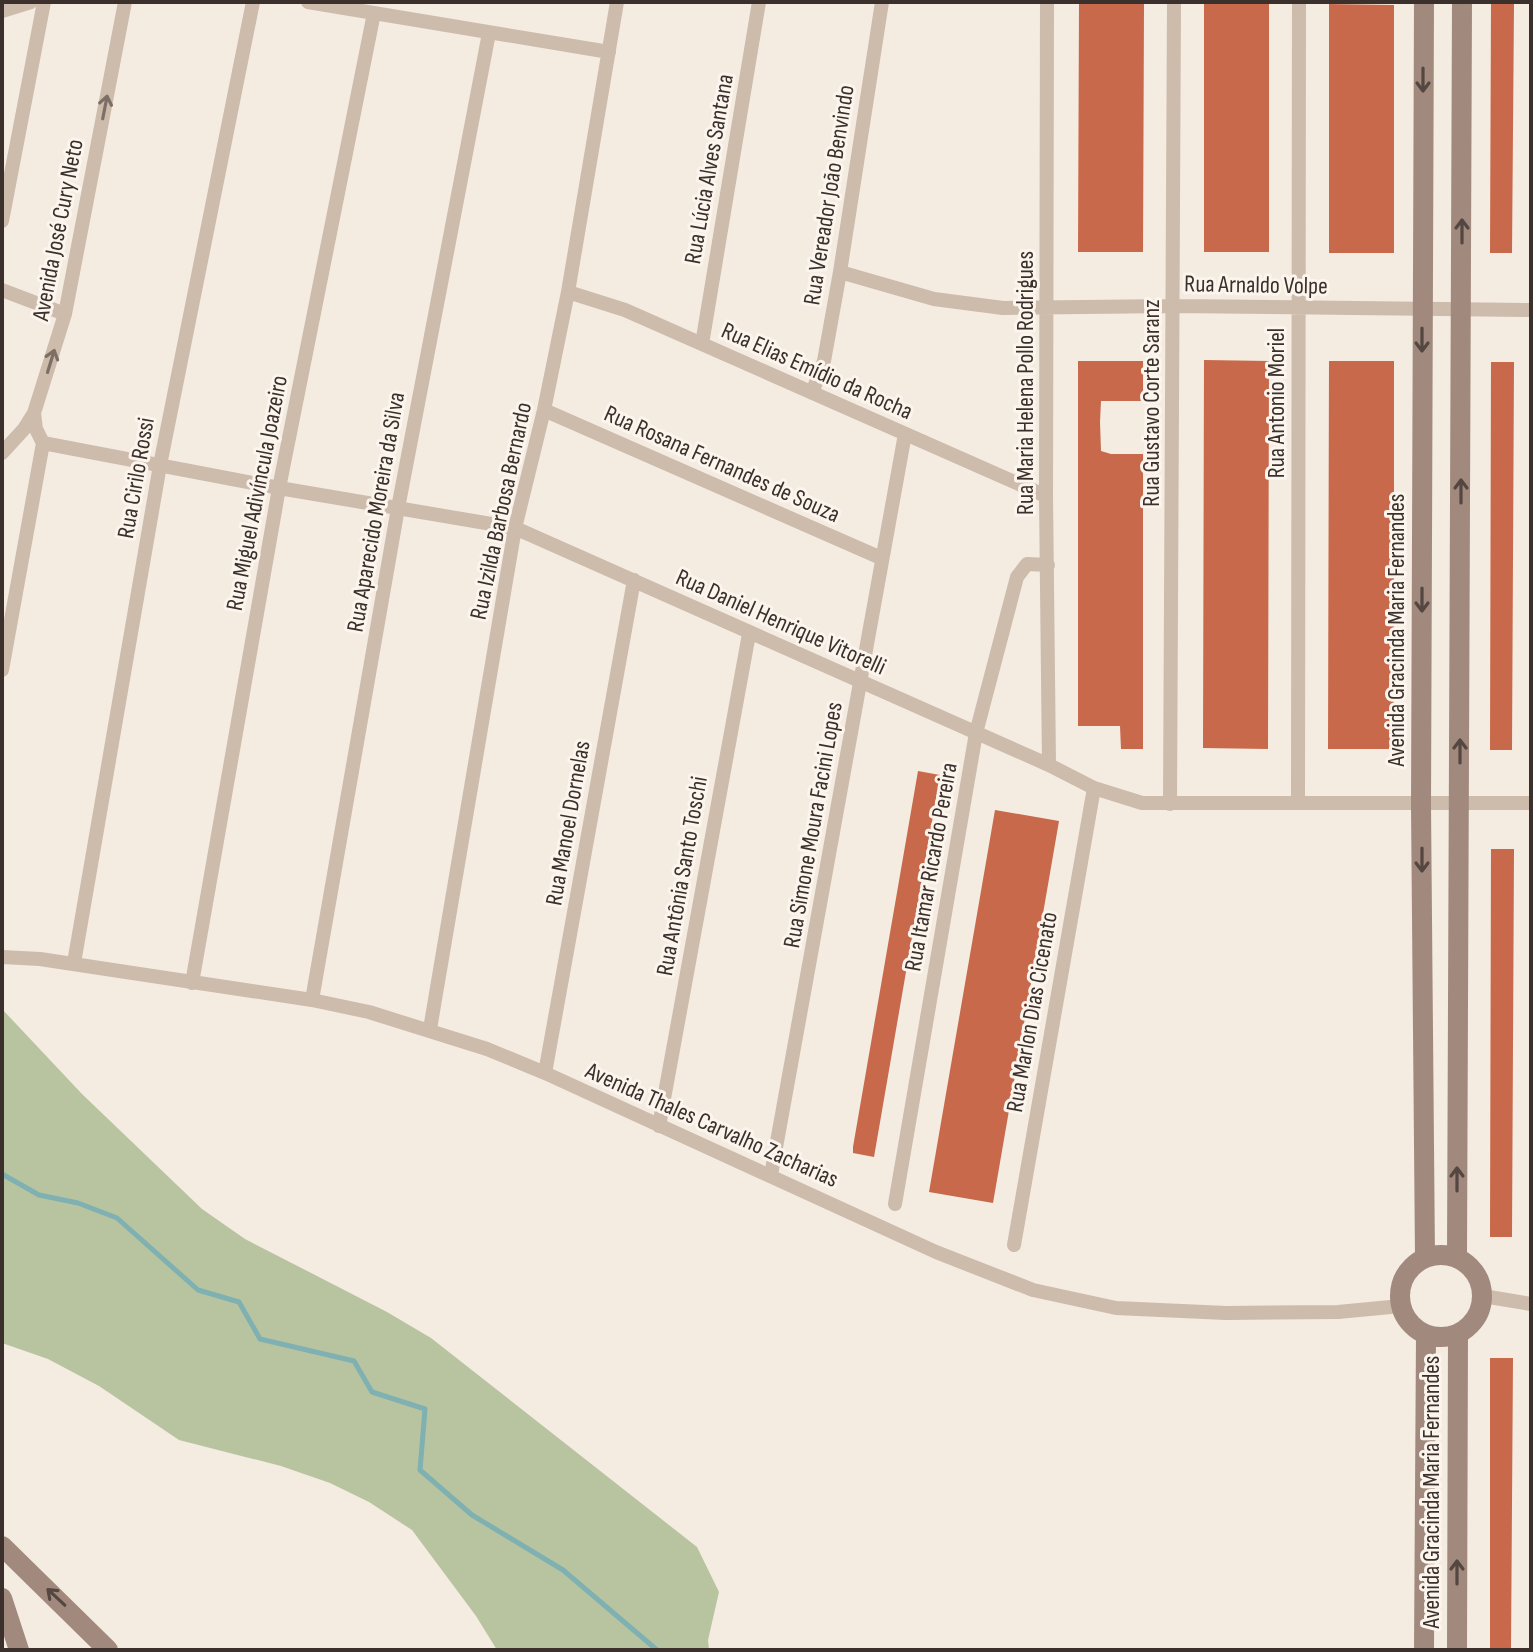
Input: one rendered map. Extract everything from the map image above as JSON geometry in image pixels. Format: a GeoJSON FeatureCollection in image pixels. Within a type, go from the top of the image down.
{"type":"FeatureCollection","features":[{"type":"Feature","properties":{"kind":"street"},"geometry":{"type":"LineString","coordinates":[[2,11],[31,2]]}},
{"type":"Feature","properties":{"kind":"street"},"geometry":{"type":"LineString","coordinates":[[2,221],[44,2]]}},
{"type":"Feature","properties":{"kind":"street","name":"Avenida José Cury Neto"},"geometry":{"type":"LineString","coordinates":[[2,453],[34,413],[65,314],[125,2]]}},
{"type":"Feature","properties":{"kind":"street","name":"Rua Cirilo Rossi"},"geometry":{"type":"LineString","coordinates":[[74,963],[160,465],[253,2]]}},
{"type":"Feature","properties":{"kind":"street"},"geometry":{"type":"LineString","coordinates":[[308,2],[609,52]]}},
{"type":"Feature","properties":{"kind":"street","name":"Rua Izilda Barbosa Bernardo"},"geometry":{"type":"LineString","coordinates":[[430,1029],[515,528],[544,410],[568,292],[617,2]]}},
{"type":"Feature","properties":{"kind":"street","name":"Rua Lúcia Alves Santana"},"geometry":{"type":"LineString","coordinates":[[702,344],[759,2]]}},
{"type":"Feature","properties":{"kind":"street","name":"Rua Vereador João Benvindo"},"geometry":{"type":"LineString","coordinates":[[812,393],[824,361],[840,272],[882,2]]}},
{"type":"Feature","properties":{"kind":"street","name":"Rua Maria Helena Pollo Rodrigues"},"geometry":{"type":"LineString","coordinates":[[1047,2],[1049,765]]}},
{"type":"Feature","properties":{"kind":"street","name":"Rua Gustavo Corte Saranz"},"geometry":{"type":"LineString","coordinates":[[1170,804],[1174,2]]}},
{"type":"Feature","properties":{"kind":"street","name":"Rua Antonio Moriel"},"geometry":{"type":"LineString","coordinates":[[1298,803],[1299,2]]}},
{"type":"Feature","properties":{"kind":"street","name":"Avenida Gracinda Maria Fernandes"},"geometry":{"type":"LineString","coordinates":[[1424,2],[1421,805],[1425,1258]]}},
{"type":"Feature","properties":{"kind":"street"},"geometry":{"type":"LineString","coordinates":[[1457,1257],[1462,2]]}},
{"type":"Feature","properties":{"kind":"street","name":"Rua Miguel Adivíncula Joazeiro"},"geometry":{"type":"LineString","coordinates":[[192,983],[279,488],[374,13]]}},
{"type":"Feature","properties":{"kind":"street","name":"Rua Aparecido Moreira da Silva"},"geometry":{"type":"LineString","coordinates":[[312,1000],[398,508],[489,33]]}},
{"type":"Feature","properties":{"kind":"street"},"geometry":{"type":"LineString","coordinates":[[2,137],[18,132]]}},
{"type":"Feature","properties":{"kind":"street","name":"Rua Arnaldo Volpe"},"geometry":{"type":"LineString","coordinates":[[840,272],[902,291],[966,305],[1047,309],[1174,306],[1531,310]]}},
{"type":"Feature","properties":{"kind":"street"},"geometry":{"type":"LineString","coordinates":[[2,290],[65,314]]}},
{"type":"Feature","properties":{"kind":"street","name":"Rua Elias Emídio da Rocha"},"geometry":{"type":"LineString","coordinates":[[568,292],[625,310],[1046,496]]}},
{"type":"Feature","properties":{"kind":"street","name":"Rua Rosana Fernandes de Souza"},"geometry":{"type":"LineString","coordinates":[[544,410],[881,558]]}},
{"type":"Feature","properties":{"kind":"street"},"geometry":{"type":"LineString","coordinates":[[2,670],[43,443],[36,429],[34,413]]}},
{"type":"Feature","properties":{"kind":"street","name":"Rua Simone Moura Facini Lopes"},"geometry":{"type":"LineString","coordinates":[[771,1175],[905,434]]}},
{"type":"Feature","properties":{"kind":"street","name":"Rua Daniel Henrique Vitorelli"},"geometry":{"type":"LineString","coordinates":[[43,443],[279,488],[515,528],[1049,765],[1094,788],[1142,803],[1531,803]]}},
{"type":"Feature","properties":{"kind":"street","name":"Rua Itamar Ricardo Pereira"},"geometry":{"type":"LineString","coordinates":[[895,1204],[976,733],[1017,577],[1027,564],[1048,565]]}},
{"type":"Feature","properties":{"kind":"street","name":"Rua Manoel Dornelas"},"geometry":{"type":"LineString","coordinates":[[545,1073],[634,580]]}},
{"type":"Feature","properties":{"kind":"street","name":"Rua Antônia Santo Toschi"},"geometry":{"type":"LineString","coordinates":[[659,1126],[749,634]]}},
{"type":"Feature","properties":{"kind":"street","name":"Rua Marlon Dias Cicenato"},"geometry":{"type":"LineString","coordinates":[[1014,1245],[1094,788]]}},
{"type":"Feature","properties":{"kind":"street","name":"Avenida Thales Carvalho Zacharias"},"geometry":{"type":"LineString","coordinates":[[2,957],[74,963],[312,1000],[430,1029],[545,1073],[936,1252],[1033,1290],[1074,1301],[1116,1308],[1226,1313],[1338,1312],[1401,1306]]}},
{"type":"Feature","properties":{"kind":"street"},"geometry":{"type":"LineString","coordinates":[[1441,1255],[1457,1257],[1470,1266],[1480,1280],[1483,1296],[1481,1312],[1472,1325],[1458,1335],[1442,1338],[1426,1335],[1412,1326],[1401,1306],[1402,1281],[1411,1267],[1425,1258],[1441,1255]]}},
{"type":"Feature","properties":{"kind":"street"},"geometry":{"type":"LineString","coordinates":[[1483,1296],[1531,1304]]}},
{"type":"Feature","properties":{"kind":"street","name":"Avenida Gracinda Maria Fernandes"},"geometry":{"type":"LineString","coordinates":[[1424,1650],[1426,1335]]}},
{"type":"Feature","properties":{"kind":"street","name":"Avenida Gracinda Maria Fernandes"},"geometry":{"type":"LineString","coordinates":[[1457,1650],[1458,1335]]}},
{"type":"Feature","properties":{"kind":"street"},"geometry":{"type":"LineString","coordinates":[[2,1546],[108,1650]]}},
{"type":"Feature","properties":{"kind":"street"},"geometry":{"type":"LineString","coordinates":[[2,1598],[19,1650]]}},
{"type":"Feature","properties":{"kind":"green space"},"geometry":{"type":"Polygon","coordinates":[[[2,1009],[82,1094],[202,1209],[245,1239],[431,1338],[697,1547],[719,1592],[708,1640],[709,1650],[497,1650],[476,1616],[412,1530],[369,1502],[330,1483],[281,1466],[179,1440],[99,1386],[48,1359],[2,1343],[2,1009]]]}},
{"type":"Feature","properties":{"kind":"building"},"geometry":{"type":"Polygon","coordinates":[[[1079,3],[1144,4],[1143,252],[1078,252],[1079,3]]]}},
{"type":"Feature","properties":{"kind":"building"},"geometry":{"type":"Polygon","coordinates":[[[1204,3],[1269,4],[1269,252],[1204,252],[1204,3]]]}},
{"type":"Feature","properties":{"kind":"building"},"geometry":{"type":"Polygon","coordinates":[[[1329,4],[1394,5],[1394,253],[1329,253],[1329,4]]]}},
{"type":"Feature","properties":{"kind":"building"},"geometry":{"type":"Polygon","coordinates":[[[1491,4],[1514,4],[1512,253],[1490,253],[1491,4]]]}},
{"type":"Feature","properties":{"kind":"building"},"geometry":{"type":"Polygon","coordinates":[[[1204,360],[1269,361],[1268,749],[1203,748],[1204,360]]]}},
{"type":"Feature","properties":{"kind":"building"},"geometry":{"type":"Polygon","coordinates":[[[1078,361],[1143,361],[1143,401],[1101,401],[1100,422],[1101,451],[1143,454],[1143,749],[1121,749],[1120,726],[1078,726],[1078,361]]]}},
{"type":"Feature","properties":{"kind":"building"},"geometry":{"type":"Polygon","coordinates":[[[1329,361],[1394,361],[1394,749],[1328,749],[1329,361]]]}},
{"type":"Feature","properties":{"kind":"building"},"geometry":{"type":"Polygon","coordinates":[[[1491,362],[1514,362],[1512,750],[1490,750],[1491,362]]]}},
{"type":"Feature","properties":{"kind":"building"},"geometry":{"type":"Polygon","coordinates":[[[918,771],[940,775],[874,1157],[853,1153],[853,1147],[918,771]]]}},
{"type":"Feature","properties":{"kind":"building"},"geometry":{"type":"Polygon","coordinates":[[[995,810],[1059,821],[993,1203],[929,1192],[995,810]]]}},
{"type":"Feature","properties":{"kind":"building"},"geometry":{"type":"Polygon","coordinates":[[[1491,849],[1514,849],[1512,1237],[1490,1237],[1491,849]]]}},
{"type":"Feature","properties":{"kind":"building"},"geometry":{"type":"Polygon","coordinates":[[[1490,1358],[1513,1358],[1511,1650],[1490,1650],[1490,1358]]]}},
{"type":"Feature","properties":{"kind":"waterway"},"geometry":{"type":"LineString","coordinates":[[2,1174],[39,1195],[78,1203],[117,1218],[198,1290],[239,1302],[260,1339],[354,1361],[372,1392],[425,1409],[420,1470],[472,1515],[563,1570],[657,1650]]}}]}
